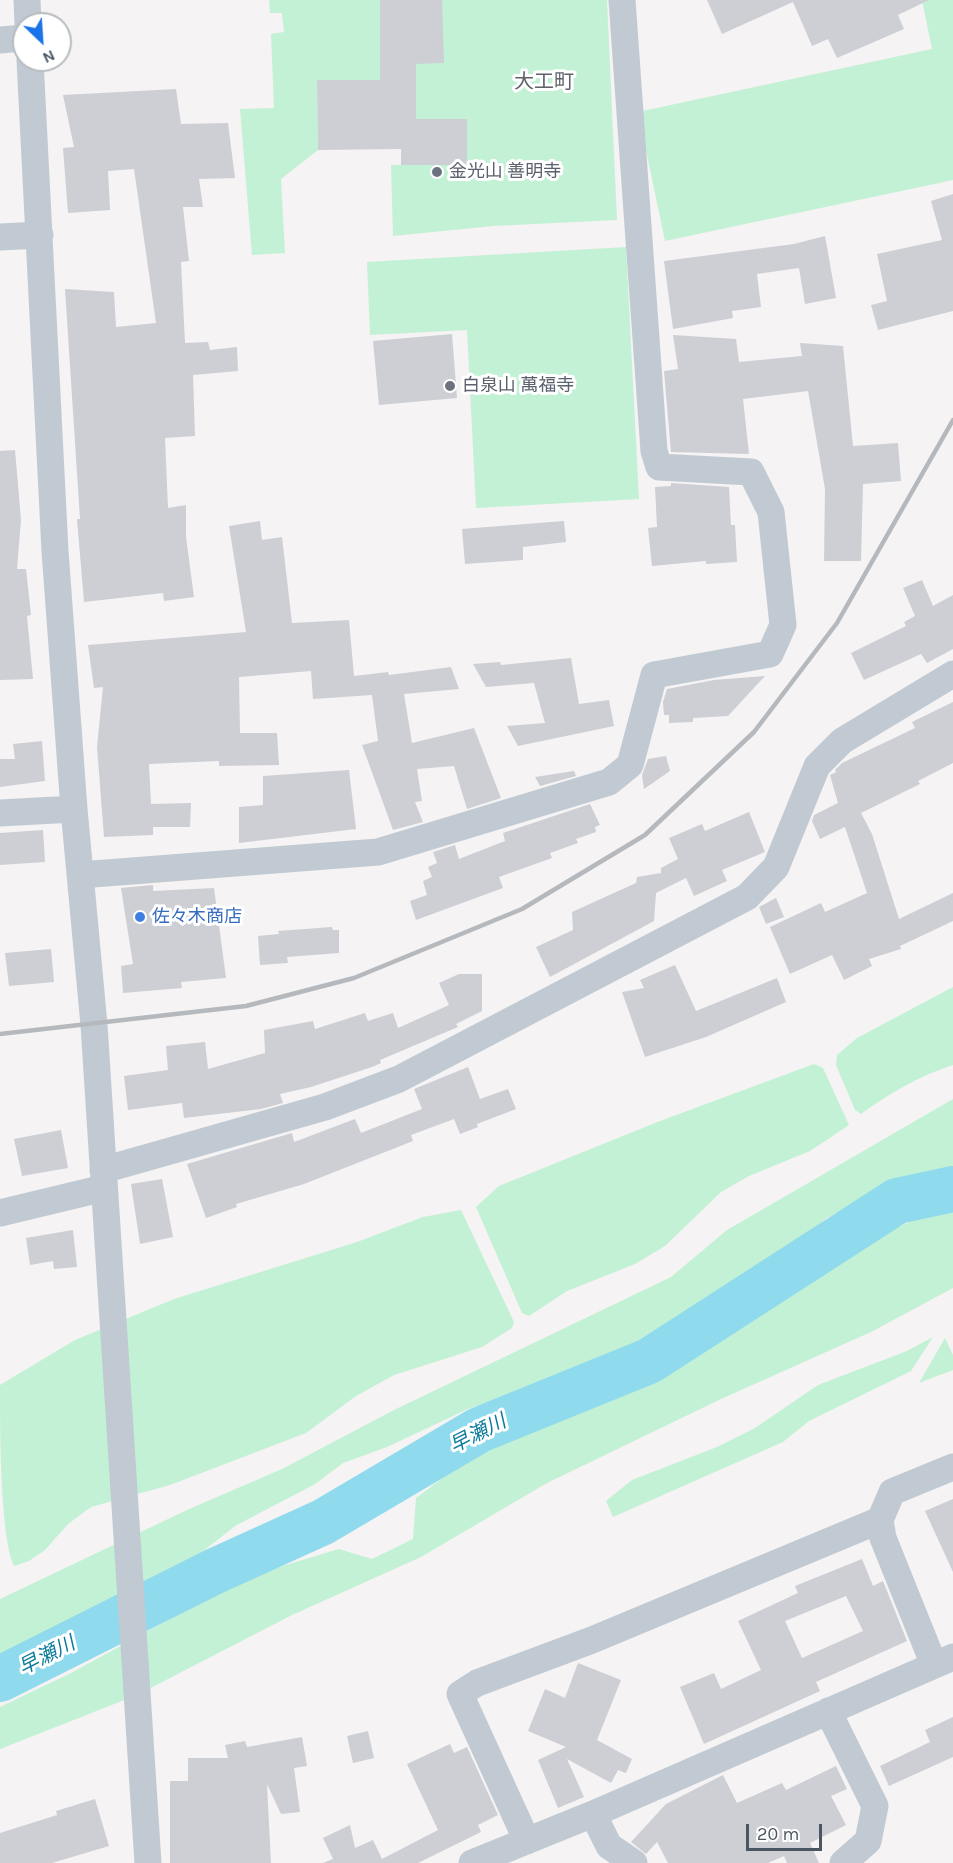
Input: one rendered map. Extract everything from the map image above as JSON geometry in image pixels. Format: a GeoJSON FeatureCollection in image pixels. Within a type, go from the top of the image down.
{"type":"FeatureCollection","features":[{"type":"Feature","properties":{"kind":"street"},"geometry":{"type":"LineString","coordinates":[[80,875],[378,852],[609,782],[630,765],[654,675],[770,654],[783,625],[771,512],[751,472],[659,467],[654,451],[622,0]]}},
{"type":"Feature","properties":{"kind":"street"},"geometry":{"type":"LineString","coordinates":[[31,72],[55,551],[74,809],[94,1025],[148,1863]]}},
{"type":"Feature","properties":{"kind":"street"},"geometry":{"type":"LineString","coordinates":[[0,237],[40,235]]}},
{"type":"Feature","properties":{"kind":"street"},"geometry":{"type":"LineString","coordinates":[[0,1213],[325,1107],[399,1079],[747,897],[776,867],[817,766],[842,741],[953,674]]}},
{"type":"Feature","properties":{"kind":"street"},"geometry":{"type":"LineString","coordinates":[[0,813],[74,809]]}},
{"type":"Feature","properties":{"kind":"street"},"geometry":{"type":"LineString","coordinates":[[472,1863],[593,1814],[943,1661],[883,1538],[880,1520],[892,1492],[953,1467]]}},
{"type":"Feature","properties":{"kind":"street"},"geometry":{"type":"LineString","coordinates":[[527,1841],[460,1694],[477,1683],[604,1636],[880,1520]]}},
{"type":"Feature","properties":{"kind":"street"},"geometry":{"type":"LineString","coordinates":[[828,1710],[875,1806],[868,1841],[843,1863]]}},
{"type":"Feature","properties":{"kind":"street"},"geometry":{"type":"LineString","coordinates":[[593,1814],[609,1846],[634,1863]]}},
{"type":"Feature","properties":{"kind":"green space"},"geometry":{"type":"Polygon","coordinates":[[[269,0],[380,0],[380,80],[317,81],[318,150],[281,179],[285,253],[252,255],[240,109],[274,108],[271,34],[284,32],[282,13],[270,13],[269,0]]]}},
{"type":"Feature","properties":{"kind":"green space"},"geometry":{"type":"Polygon","coordinates":[[[442,0],[607,0],[617,220],[493,226],[393,236],[391,165],[467,164],[467,119],[416,119],[416,64],[442,0]]]}},
{"type":"Feature","properties":{"kind":"green space"},"geometry":{"type":"Polygon","coordinates":[[[922,0],[953,0],[953,180],[665,241],[638,112],[932,49],[922,0]]]}},
{"type":"Feature","properties":{"kind":"green space"},"geometry":{"type":"Polygon","coordinates":[[[626,247],[639,499],[476,508],[467,330],[370,335],[367,262],[626,247]]]}},
{"type":"Feature","properties":{"kind":"green space"},"geometry":{"type":"Polygon","coordinates":[[[953,987],[953,1065],[905,1086],[861,1114],[855,1110],[836,1065],[837,1055],[857,1038],[953,987]]]}},
{"type":"Feature","properties":{"kind":"green space"},"geometry":{"type":"Polygon","coordinates":[[[814,1064],[823,1068],[849,1125],[810,1151],[749,1176],[721,1192],[665,1246],[635,1264],[567,1291],[529,1316],[522,1313],[476,1207],[499,1186],[660,1121],[814,1064]]]}},
{"type":"Feature","properties":{"kind":"green space"},"geometry":{"type":"Polygon","coordinates":[[[953,1099],[953,1167],[881,1189],[827,1218],[689,1324],[577,1377],[470,1408],[387,1447],[343,1463],[315,1484],[235,1526],[173,1575],[0,1659],[0,1599],[187,1510],[282,1469],[394,1410],[671,1277],[727,1230],[953,1099]]]}},
{"type":"Feature","properties":{"kind":"green space"},"geometry":{"type":"Polygon","coordinates":[[[953,1206],[953,1288],[871,1332],[721,1399],[547,1483],[421,1557],[292,1615],[137,1695],[0,1749],[0,1707],[71,1673],[172,1618],[229,1582],[339,1549],[372,1559],[413,1539],[416,1498],[485,1446],[584,1406],[644,1378],[736,1329],[841,1255],[932,1211],[953,1206]]]}},
{"type":"Feature","properties":{"kind":"green space"},"geometry":{"type":"Polygon","coordinates":[[[461,1210],[514,1322],[512,1328],[482,1347],[394,1375],[356,1396],[306,1433],[170,1485],[91,1507],[68,1524],[45,1550],[29,1561],[14,1566],[9,1551],[3,1506],[0,1385],[75,1340],[174,1299],[357,1242],[423,1217],[461,1210]]]}},
{"type":"Feature","properties":{"kind":"green space"},"geometry":{"type":"Polygon","coordinates":[[[933,1337],[911,1371],[809,1421],[783,1442],[613,1517],[606,1501],[632,1480],[717,1447],[755,1428],[818,1385],[907,1351],[933,1337]]]}},
{"type":"Feature","properties":{"kind":"green space"},"geometry":{"type":"Polygon","coordinates":[[[945,1338],[953,1355],[953,1370],[919,1383],[945,1338]]]}},
{"type":"Feature","properties":{"kind":"building"},"geometry":{"type":"Polygon","coordinates":[[[380,0],[442,0],[444,63],[416,64],[416,119],[467,119],[467,165],[401,165],[401,149],[318,150],[317,80],[380,80],[380,0]]]}},
{"type":"Feature","properties":{"kind":"building"},"geometry":{"type":"Polygon","coordinates":[[[707,0],[929,0],[898,15],[904,29],[837,58],[828,39],[812,46],[793,2],[722,34],[707,0]]]}},
{"type":"Feature","properties":{"kind":"building"},"geometry":{"type":"Polygon","coordinates":[[[176,89],[181,124],[228,123],[235,178],[199,179],[203,207],[183,207],[189,261],[181,262],[185,343],[208,342],[210,350],[237,347],[238,371],[193,375],[195,436],[165,438],[168,508],[186,505],[186,537],[194,597],[164,601],[163,593],[84,602],[77,519],[80,519],[65,289],[114,292],[116,327],[156,323],[134,169],[108,171],[110,210],[68,213],[63,148],[74,147],[63,95],[176,89]]]}},
{"type":"Feature","properties":{"kind":"building"},"geometry":{"type":"Polygon","coordinates":[[[953,194],[953,311],[878,330],[871,305],[887,301],[877,254],[942,240],[931,201],[953,194]]]}},
{"type":"Feature","properties":{"kind":"building"},"geometry":{"type":"Polygon","coordinates":[[[825,236],[836,298],[805,304],[799,268],[757,274],[761,307],[732,311],[733,318],[673,329],[664,261],[794,244],[825,236]]]}},
{"type":"Feature","properties":{"kind":"building"},"geometry":{"type":"Polygon","coordinates":[[[452,334],[457,398],[379,405],[373,341],[452,334]]]}},
{"type":"Feature","properties":{"kind":"building"},"geometry":{"type":"Polygon","coordinates":[[[673,335],[736,339],[739,362],[802,356],[800,343],[843,346],[853,446],[898,443],[901,481],[863,484],[861,561],[824,561],[825,489],[808,391],[743,399],[749,454],[671,452],[664,371],[678,369],[673,335]]]}},
{"type":"Feature","properties":{"kind":"building"},"geometry":{"type":"Polygon","coordinates":[[[15,450],[21,520],[17,569],[26,569],[31,615],[27,616],[33,679],[0,680],[0,451],[15,450]]]}},
{"type":"Feature","properties":{"kind":"building"},"geometry":{"type":"Polygon","coordinates":[[[671,483],[729,487],[731,525],[735,525],[737,562],[706,564],[706,561],[652,566],[648,528],[657,527],[655,487],[671,486],[671,483]]]}},
{"type":"Feature","properties":{"kind":"building"},"geometry":{"type":"Polygon","coordinates":[[[260,521],[262,540],[282,537],[292,623],[349,620],[354,676],[388,672],[389,675],[451,667],[459,689],[404,694],[412,743],[474,728],[501,798],[467,809],[454,766],[417,769],[422,801],[415,802],[423,822],[393,830],[362,745],[378,741],[372,695],[313,699],[311,671],[239,677],[240,733],[277,733],[279,765],[219,766],[219,761],[149,764],[151,804],[191,803],[190,827],[153,827],[153,835],[104,837],[97,747],[103,687],[94,688],[88,645],[246,632],[229,526],[260,521]]]}},
{"type":"Feature","properties":{"kind":"building"},"geometry":{"type":"Polygon","coordinates":[[[564,521],[566,542],[523,547],[523,560],[465,564],[462,529],[564,521]]]}},
{"type":"Feature","properties":{"kind":"building"},"geometry":{"type":"Polygon","coordinates":[[[922,580],[933,606],[953,595],[953,649],[927,663],[921,654],[864,680],[851,653],[906,626],[904,622],[915,616],[903,588],[922,580]]]}},
{"type":"Feature","properties":{"kind":"building"},"geometry":{"type":"Polygon","coordinates":[[[571,658],[579,704],[609,700],[614,726],[518,746],[507,726],[545,723],[534,683],[486,687],[473,664],[500,662],[501,665],[571,658]]]}},
{"type":"Feature","properties":{"kind":"building"},"geometry":{"type":"Polygon","coordinates":[[[765,676],[728,716],[693,718],[693,722],[669,723],[669,715],[664,715],[663,702],[667,689],[714,680],[765,676]]]}},
{"type":"Feature","properties":{"kind":"building"},"geometry":{"type":"Polygon","coordinates":[[[953,702],[953,763],[918,781],[920,784],[861,813],[872,834],[899,919],[953,893],[953,921],[900,946],[901,949],[869,959],[872,966],[844,980],[832,955],[790,974],[770,927],[821,903],[825,912],[867,893],[845,827],[820,839],[812,821],[814,815],[838,803],[830,775],[836,772],[835,770],[842,763],[915,728],[912,722],[953,702]]]}},
{"type":"Feature","properties":{"kind":"building"},"geometry":{"type":"Polygon","coordinates":[[[42,741],[45,781],[0,787],[0,759],[15,759],[13,744],[42,741]]]}},
{"type":"Feature","properties":{"kind":"building"},"geometry":{"type":"Polygon","coordinates":[[[666,756],[670,771],[644,789],[642,775],[648,759],[666,756]]]}},
{"type":"Feature","properties":{"kind":"building"},"geometry":{"type":"Polygon","coordinates":[[[349,770],[356,829],[239,843],[239,807],[263,805],[263,776],[349,770]]]}},
{"type":"Feature","properties":{"kind":"building"},"geometry":{"type":"Polygon","coordinates":[[[574,771],[576,776],[540,786],[535,777],[574,771]]]}},
{"type":"Feature","properties":{"kind":"building"},"geometry":{"type":"Polygon","coordinates":[[[590,804],[600,825],[595,827],[596,832],[576,839],[578,843],[550,853],[552,858],[499,877],[503,888],[416,920],[410,901],[427,895],[423,881],[432,877],[428,867],[437,863],[433,852],[455,845],[459,859],[505,841],[503,833],[590,804]]]}},
{"type":"Feature","properties":{"kind":"building"},"geometry":{"type":"Polygon","coordinates":[[[749,812],[765,852],[722,870],[727,881],[694,896],[686,878],[656,893],[654,921],[550,977],[536,947],[573,930],[572,912],[636,883],[637,877],[661,873],[661,868],[678,859],[669,838],[702,824],[705,831],[749,812]]]}},
{"type":"Feature","properties":{"kind":"building"},"geometry":{"type":"Polygon","coordinates":[[[43,830],[45,862],[0,865],[0,833],[43,830]]]}},
{"type":"Feature","properties":{"kind":"building"},"geometry":{"type":"Polygon","coordinates":[[[153,885],[153,891],[214,888],[226,978],[181,982],[182,988],[123,993],[121,966],[133,964],[121,888],[153,885]]]}},
{"type":"Feature","properties":{"kind":"building"},"geometry":{"type":"Polygon","coordinates":[[[776,898],[784,917],[766,924],[759,907],[776,898]]]}},
{"type":"Feature","properties":{"kind":"building"},"geometry":{"type":"Polygon","coordinates":[[[332,927],[333,930],[339,930],[339,953],[287,957],[288,963],[260,965],[258,936],[279,934],[278,931],[332,927]]]}},
{"type":"Feature","properties":{"kind":"building"},"geometry":{"type":"Polygon","coordinates":[[[51,949],[54,982],[9,986],[5,953],[51,949]]]}},
{"type":"Feature","properties":{"kind":"building"},"geometry":{"type":"Polygon","coordinates":[[[675,965],[696,1011],[777,978],[786,1002],[706,1037],[645,1057],[622,992],[644,988],[640,980],[675,965]]]}},
{"type":"Feature","properties":{"kind":"building"},"geometry":{"type":"Polygon","coordinates":[[[459,974],[482,974],[482,1011],[456,1024],[458,1027],[380,1060],[381,1063],[372,1067],[311,1087],[280,1094],[283,1103],[261,1109],[184,1118],[182,1103],[128,1110],[124,1076],[168,1070],[166,1046],[205,1042],[208,1069],[265,1053],[264,1030],[313,1021],[315,1029],[365,1013],[368,1021],[393,1013],[398,1028],[449,1005],[439,983],[459,974]]]}},
{"type":"Feature","properties":{"kind":"building"},"geometry":{"type":"Polygon","coordinates":[[[468,1067],[480,1099],[508,1089],[516,1109],[477,1124],[478,1127],[460,1134],[454,1119],[411,1135],[413,1141],[304,1184],[236,1204],[237,1207],[206,1218],[187,1164],[292,1133],[294,1142],[355,1119],[361,1133],[422,1109],[414,1089],[468,1067]]]}},
{"type":"Feature","properties":{"kind":"building"},"geometry":{"type":"Polygon","coordinates":[[[61,1130],[68,1168],[22,1176],[14,1139],[61,1130]]]}},
{"type":"Feature","properties":{"kind":"building"},"geometry":{"type":"Polygon","coordinates":[[[162,1179],[173,1237],[140,1244],[131,1184],[162,1179]]]}},
{"type":"Feature","properties":{"kind":"building"},"geometry":{"type":"Polygon","coordinates":[[[73,1230],[77,1267],[54,1269],[53,1261],[30,1265],[26,1238],[73,1230]]]}},
{"type":"Feature","properties":{"kind":"building"},"geometry":{"type":"Polygon","coordinates":[[[953,1499],[953,1572],[925,1511],[953,1499]]]}},
{"type":"Feature","properties":{"kind":"building"},"geometry":{"type":"Polygon","coordinates":[[[862,1559],[873,1586],[883,1581],[907,1641],[816,1682],[820,1691],[704,1744],[680,1687],[714,1673],[721,1689],[761,1670],[738,1621],[798,1593],[795,1586],[862,1559]],[[846,1596],[785,1621],[802,1658],[863,1631],[846,1596]]]}},
{"type":"Feature","properties":{"kind":"building"},"geometry":{"type":"Polygon","coordinates":[[[578,1663],[621,1680],[597,1740],[632,1759],[626,1773],[618,1770],[611,1783],[567,1759],[584,1797],[558,1808],[538,1760],[566,1747],[528,1731],[545,1689],[565,1698],[578,1663]]]}},
{"type":"Feature","properties":{"kind":"building"},"geometry":{"type":"Polygon","coordinates":[[[953,1717],[953,1757],[889,1786],[880,1766],[930,1742],[925,1730],[953,1717]]]}},
{"type":"Feature","properties":{"kind":"building"},"geometry":{"type":"Polygon","coordinates":[[[368,1731],[374,1758],[353,1763],[347,1736],[368,1731]]]}},
{"type":"Feature","properties":{"kind":"building"},"geometry":{"type":"Polygon","coordinates":[[[302,1737],[307,1766],[294,1768],[300,1812],[281,1814],[267,1784],[271,1863],[170,1863],[170,1781],[188,1781],[188,1758],[228,1758],[225,1745],[245,1741],[247,1747],[302,1737]]]}},
{"type":"Feature","properties":{"kind":"building"},"geometry":{"type":"Polygon","coordinates":[[[450,1744],[454,1753],[467,1747],[498,1815],[478,1825],[481,1832],[418,1863],[323,1863],[333,1859],[323,1838],[350,1825],[355,1848],[373,1840],[382,1859],[438,1830],[407,1764],[450,1744]]]}},
{"type":"Feature","properties":{"kind":"building"},"geometry":{"type":"Polygon","coordinates":[[[836,1766],[847,1789],[831,1796],[846,1825],[810,1843],[819,1863],[787,1863],[784,1856],[768,1863],[668,1863],[657,1842],[646,1854],[631,1842],[666,1804],[723,1775],[737,1803],[782,1783],[786,1790],[836,1766]]]}},
{"type":"Feature","properties":{"kind":"building"},"geometry":{"type":"Polygon","coordinates":[[[95,1799],[109,1846],[52,1863],[0,1863],[0,1833],[57,1815],[56,1811],[95,1799]]]}},
{"type":"Feature","properties":{"kind":"waterway","name":"早瀬川"},"geometry":{"type":"LineString","coordinates":[[0,1679],[215,1571],[323,1522],[479,1430],[649,1361],[897,1201],[953,1189]]}},
{"type":"Feature","properties":{"kind":"railway"},"geometry":{"type":"LineString","coordinates":[[0,1034],[246,1006],[354,978],[522,909],[645,835],[754,732],[837,623],[953,420]]}},
{"type":"Feature","properties":{"kind":"place","name":"金光山 善明寺"},"geometry":{"type":"Point","coordinates":[437,172]}},
{"type":"Feature","properties":{"kind":"place","name":"白泉山 萬福寺"},"geometry":{"type":"Point","coordinates":[450,386]}},
{"type":"Feature","properties":{"kind":"place","name":"佐々木商店"},"geometry":{"type":"Point","coordinates":[140,917]}},
{"type":"Feature","properties":{"kind":"district","name":"大工町"},"geometry":{"type":"Point","coordinates":[544,82]}}]}
